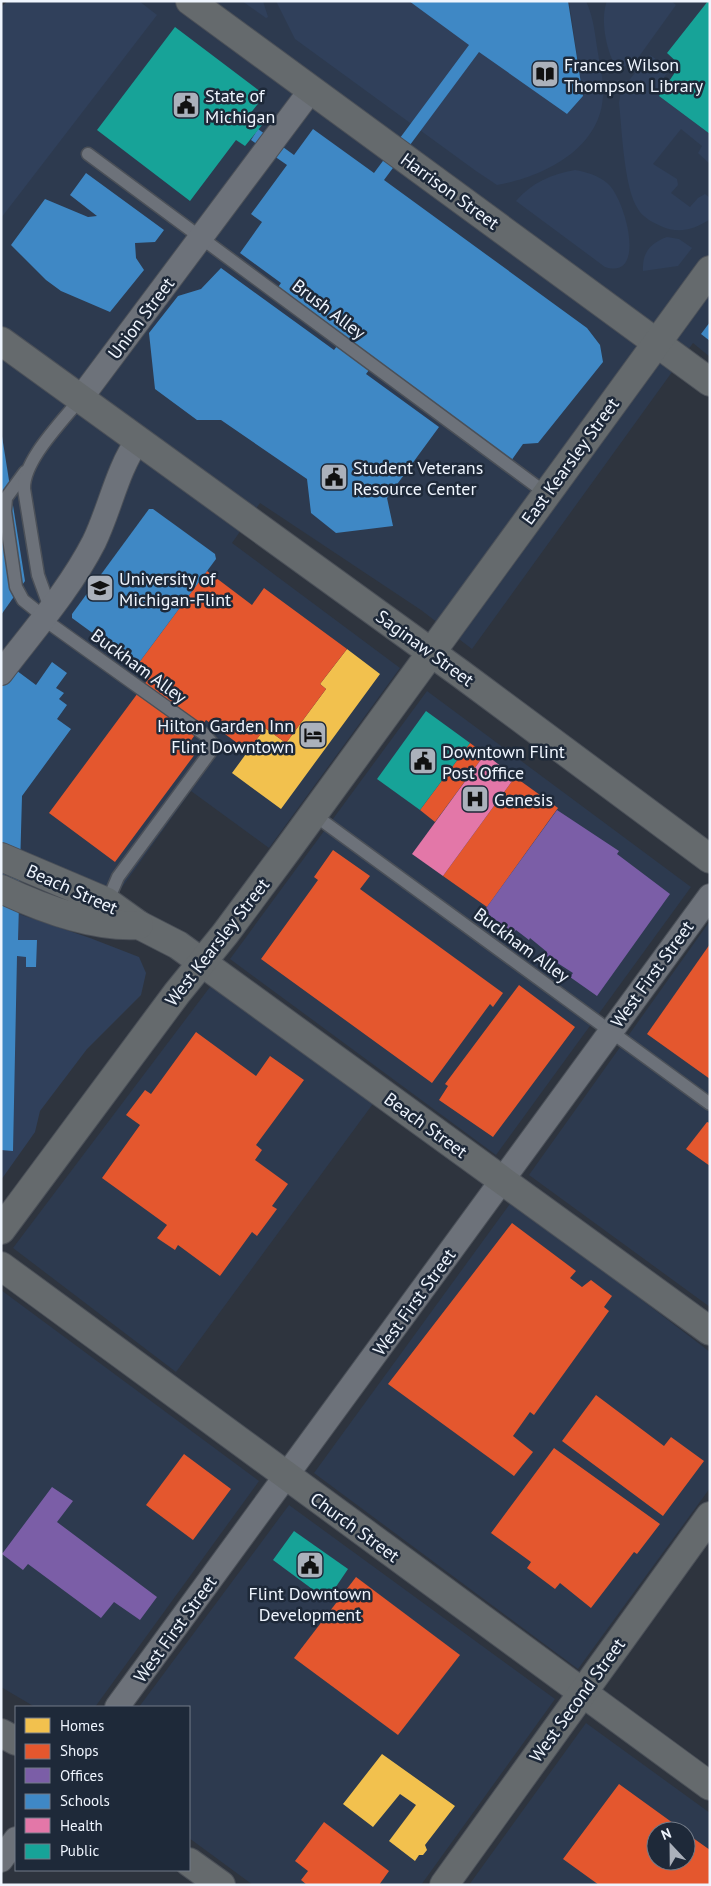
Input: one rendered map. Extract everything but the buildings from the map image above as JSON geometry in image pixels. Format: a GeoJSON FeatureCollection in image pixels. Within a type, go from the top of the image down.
{"type":"FeatureCollection","features":[{"type":"Feature","properties":{"kind":"street","name":"Harrison Street"},"geometry":{"type":"LineString","coordinates":[[190,1],[710,382]]}},
{"type":"Feature","properties":{"kind":"street","name":"Union Street"},"geometry":{"type":"LineString","coordinates":[[80,398],[311,90]]}},
{"type":"Feature","properties":{"kind":"street","name":"East Kearsley Street"},"geometry":{"type":"LineString","coordinates":[[431,653],[710,270]]}},
{"type":"Feature","properties":{"kind":"street","name":"Saginaw Street"},"geometry":{"type":"LineString","coordinates":[[1,341],[431,653],[710,859]]}},
{"type":"Feature","properties":{"kind":"street"},"geometry":{"type":"LineString","coordinates":[[1,673],[68,583],[100,530],[125,462],[138,440]]}},
{"type":"Feature","properties":{"kind":"street","name":"West Kearsley Street"},"geometry":{"type":"LineString","coordinates":[[1,1230],[313,814],[431,653]]}},
{"type":"Feature","properties":{"kind":"street","name":"Beach Street"},"geometry":{"type":"LineString","coordinates":[[1,857],[104,912],[165,937],[710,1331]]}},
{"type":"Feature","properties":{"kind":"street","name":"Beach Street"},"geometry":{"type":"LineString","coordinates":[[1,890],[37,904],[104,912]]}},
{"type":"Feature","properties":{"kind":"street","name":"West First Street"},"geometry":{"type":"LineString","coordinates":[[118,1706],[710,896]]}},
{"type":"Feature","properties":{"kind":"street","name":"Church Street"},"geometry":{"type":"LineString","coordinates":[[1,1266],[710,1786]]}},
{"type":"Feature","properties":{"kind":"street","name":"West Second Street"},"geometry":{"type":"LineString","coordinates":[[444,1885],[710,1516]]}},
{"type":"Feature","properties":{"kind":"street"},"geometry":{"type":"LineString","coordinates":[[1,1733],[15,1740]]}},
{"type":"Feature","properties":{"kind":"street"},"geometry":{"type":"LineString","coordinates":[[1,1860],[15,1840]]}},
{"type":"Feature","properties":{"kind":"street"},"geometry":{"type":"LineString","coordinates":[[190,1863],[221,1885]]}},
{"type":"Feature","properties":{"kind":"lane","name":"Brush Alley"},"geometry":{"type":"LineString","coordinates":[[88,154],[547,494]]}},
{"type":"Feature","properties":{"kind":"lane","name":"Buckham Alley"},"geometry":{"type":"LineString","coordinates":[[80,398],[6,498],[5,511],[16,587],[23,600],[45,614],[204,734],[213,745],[206,758],[118,877],[104,912]]}},
{"type":"Feature","properties":{"kind":"lane"},"geometry":{"type":"LineString","coordinates":[[29,466],[24,479],[25,497],[45,614]]}},
{"type":"Feature","properties":{"kind":"lane","name":"Buckham Alley"},"geometry":{"type":"LineString","coordinates":[[313,814],[710,1104]]}},
{"type":"Feature","properties":{"kind":"shaded area","name":"University of Michigan-Flint"},"geometry":{"type":"Polygon","coordinates":[[[8,1],[710,1],[710,357],[693,343],[472,649],[421,610],[260,503],[232,543],[400,668],[269,848],[191,791],[115,897],[23,859],[15,1143],[1,1143],[1,7],[8,1]]]}},
{"type":"Feature","properties":{"kind":"shaded area"},"geometry":{"type":"Polygon","coordinates":[[[8,1],[139,1],[157,15],[1,218],[1,7],[8,1]]]}},
{"type":"Feature","properties":{"kind":"shaded area"},"geometry":{"type":"Polygon","coordinates":[[[242,1],[263,1],[268,17],[266,18],[242,1]]]}},
{"type":"Feature","properties":{"kind":"shaded area"},"geometry":{"type":"Polygon","coordinates":[[[276,1],[409,1],[567,114],[583,96],[569,1],[586,1],[593,20],[602,79],[603,95],[600,114],[592,131],[581,145],[566,157],[533,175],[497,185],[295,39],[276,1]]]}},
{"type":"Feature","properties":{"kind":"shaded area"},"geometry":{"type":"Polygon","coordinates":[[[607,1],[671,1],[676,5],[635,62],[623,67],[615,65],[607,43],[604,16],[607,1]]]}},
{"type":"Feature","properties":{"kind":"shaded area"},"geometry":{"type":"Polygon","coordinates":[[[650,55],[670,69],[662,80],[666,85],[659,96],[710,134],[710,164],[698,153],[702,146],[681,129],[653,164],[677,179],[678,185],[671,193],[690,207],[698,198],[705,194],[710,198],[710,219],[687,229],[669,229],[646,218],[633,200],[627,174],[619,103],[621,90],[650,55]]]}},
{"type":"Feature","properties":{"kind":"shaded area"},"geometry":{"type":"Polygon","coordinates":[[[575,170],[592,174],[607,183],[614,191],[620,204],[626,219],[629,250],[626,262],[618,268],[605,267],[516,201],[528,189],[542,180],[575,170]]]}},
{"type":"Feature","properties":{"kind":"shaded area"},"geometry":{"type":"Polygon","coordinates":[[[667,237],[679,239],[692,248],[678,266],[643,271],[644,259],[648,250],[656,242],[667,237]]]}},
{"type":"Feature","properties":{"kind":"shaded area"},"geometry":{"type":"Polygon","coordinates":[[[427,691],[691,887],[496,1155],[230,959],[427,691]]]}},
{"type":"Feature","properties":{"kind":"shaded area"},"geometry":{"type":"Polygon","coordinates":[[[1,908],[90,938],[139,957],[146,973],[141,995],[87,1049],[40,1111],[35,1132],[1,1180],[1,908]]]}},
{"type":"Feature","properties":{"kind":"shaded area"},"geometry":{"type":"Polygon","coordinates":[[[710,921],[710,1307],[529,1175],[710,921]]]}},
{"type":"Feature","properties":{"kind":"shaded area"},"geometry":{"type":"Polygon","coordinates":[[[213,983],[375,1101],[176,1372],[13,1248],[213,983]]]}},
{"type":"Feature","properties":{"kind":"shaded area"},"geometry":{"type":"Polygon","coordinates":[[[512,1201],[710,1352],[710,1488],[578,1669],[314,1473],[512,1201]]]}},
{"type":"Feature","properties":{"kind":"shaded area"},"geometry":{"type":"Polygon","coordinates":[[[1,1290],[259,1481],[96,1706],[33,1706],[1,1687],[1,1290]]]}},
{"type":"Feature","properties":{"kind":"shaded area"},"geometry":{"type":"Polygon","coordinates":[[[289,1505],[555,1699],[421,1885],[253,1885],[190,1839],[190,1706],[140,1706],[289,1505]]]}},
{"type":"Feature","properties":{"kind":"shaded area"},"geometry":{"type":"Polygon","coordinates":[[[586,1723],[710,1813],[710,1885],[469,1885],[586,1723]]]}},
{"type":"Feature","properties":{"kind":"place","name":"Frances Wilson Thompson Library"},"geometry":{"type":"Point","coordinates":[545,74]}},
{"type":"Feature","properties":{"kind":"place","name":"State of Michigan"},"geometry":{"type":"Point","coordinates":[186,105]}},
{"type":"Feature","properties":{"kind":"place","name":"Student Veterans Resource Center"},"geometry":{"type":"Point","coordinates":[334,477]}},
{"type":"Feature","properties":{"kind":"place","name":"University of Michigan-Flint"},"geometry":{"type":"Point","coordinates":[100,588]}},
{"type":"Feature","properties":{"kind":"place","name":"Hilton Garden Inn Flint Downtown"},"geometry":{"type":"Point","coordinates":[313,735]}},
{"type":"Feature","properties":{"kind":"place","name":"Downtown Flint Post Office"},"geometry":{"type":"Point","coordinates":[423,761]}},
{"type":"Feature","properties":{"kind":"place","name":"Genesis"},"geometry":{"type":"Point","coordinates":[475,799]}},
{"type":"Feature","properties":{"kind":"place","name":"Flint Downtown Development"},"geometry":{"type":"Point","coordinates":[310,1565]}}]}
